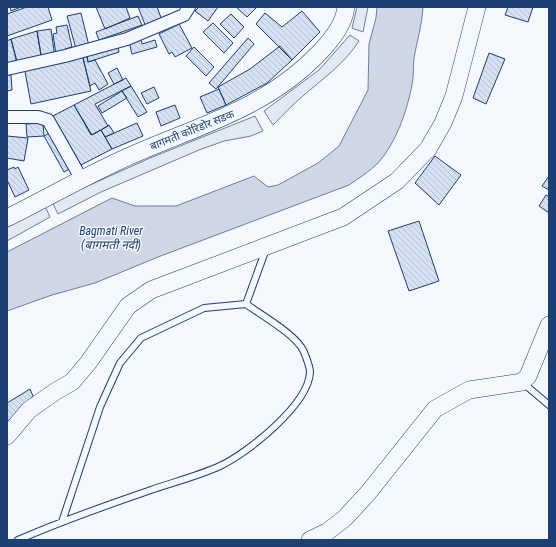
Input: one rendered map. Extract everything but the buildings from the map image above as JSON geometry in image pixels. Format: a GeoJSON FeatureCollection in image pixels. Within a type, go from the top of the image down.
{"type":"FeatureCollection","features":[{"type":"Feature","properties":{"kind":"main road","name":"बागमती कोरिडोर सडक"},"geometry":{"type":"LineString","coordinates":[[7,218],[153,146],[240,111],[272,92],[300,71],[328,44],[343,20],[346,7]]}},
{"type":"Feature","properties":{"kind":"main road"},"geometry":{"type":"LineString","coordinates":[[7,436],[29,410],[72,382],[88,363],[128,306],[151,290],[342,217],[380,193],[413,166],[428,149],[443,123],[454,96],[477,7]]}},
{"type":"Feature","properties":{"kind":"main road"},"geometry":{"type":"LineString","coordinates":[[310,540],[327,532],[345,518],[368,494],[435,409],[469,390],[522,382],[528,376],[549,325]]}},
{"type":"Feature","properties":{"kind":"street"},"geometry":{"type":"LineString","coordinates":[[7,69],[65,56],[127,39],[184,15],[189,7]]}},
{"type":"Feature","properties":{"kind":"street"},"geometry":{"type":"LineString","coordinates":[[7,117],[38,117],[48,120],[82,180]]}},
{"type":"Feature","properties":{"kind":"lane"},"geometry":{"type":"LineString","coordinates":[[246,304],[266,247]]}},
{"type":"Feature","properties":{"kind":"lane"},"geometry":{"type":"LineString","coordinates":[[18,540],[62,522],[221,466],[259,440],[279,423],[295,405],[304,389],[310,372],[304,350],[286,332],[246,304],[204,308],[141,338],[120,362],[100,407],[62,522]]}},
{"type":"Feature","properties":{"kind":"lane"},"geometry":{"type":"LineString","coordinates":[[522,382],[549,405]]}},
{"type":"Feature","properties":{"kind":"shaded area"},"geometry":{"type":"Polygon","coordinates":[[[357,7],[368,7],[363,32],[352,28],[357,7]]]}},
{"type":"Feature","properties":{"kind":"shaded area"},"geometry":{"type":"Polygon","coordinates":[[[350,35],[359,41],[347,57],[296,102],[273,125],[264,111],[319,70],[350,35]]]}},
{"type":"Feature","properties":{"kind":"shaded area"},"geometry":{"type":"Polygon","coordinates":[[[255,116],[263,131],[251,136],[224,141],[199,150],[101,192],[58,214],[52,202],[150,158],[255,116]]]}},
{"type":"Feature","properties":{"kind":"shaded area"},"geometry":{"type":"Polygon","coordinates":[[[45,206],[50,217],[7,241],[7,227],[45,206]]]}},
{"type":"Feature","properties":{"kind":"water","name":"Bagmati River (बागमती नदी)"},"geometry":{"type":"Polygon","coordinates":[[[377,7],[423,7],[421,27],[414,58],[413,82],[404,116],[390,146],[378,163],[371,169],[349,185],[158,257],[95,283],[52,295],[7,311],[7,252],[112,198],[135,206],[176,206],[254,176],[268,187],[278,185],[318,163],[339,146],[368,90],[369,44],[376,18],[377,7]]]}}]}
